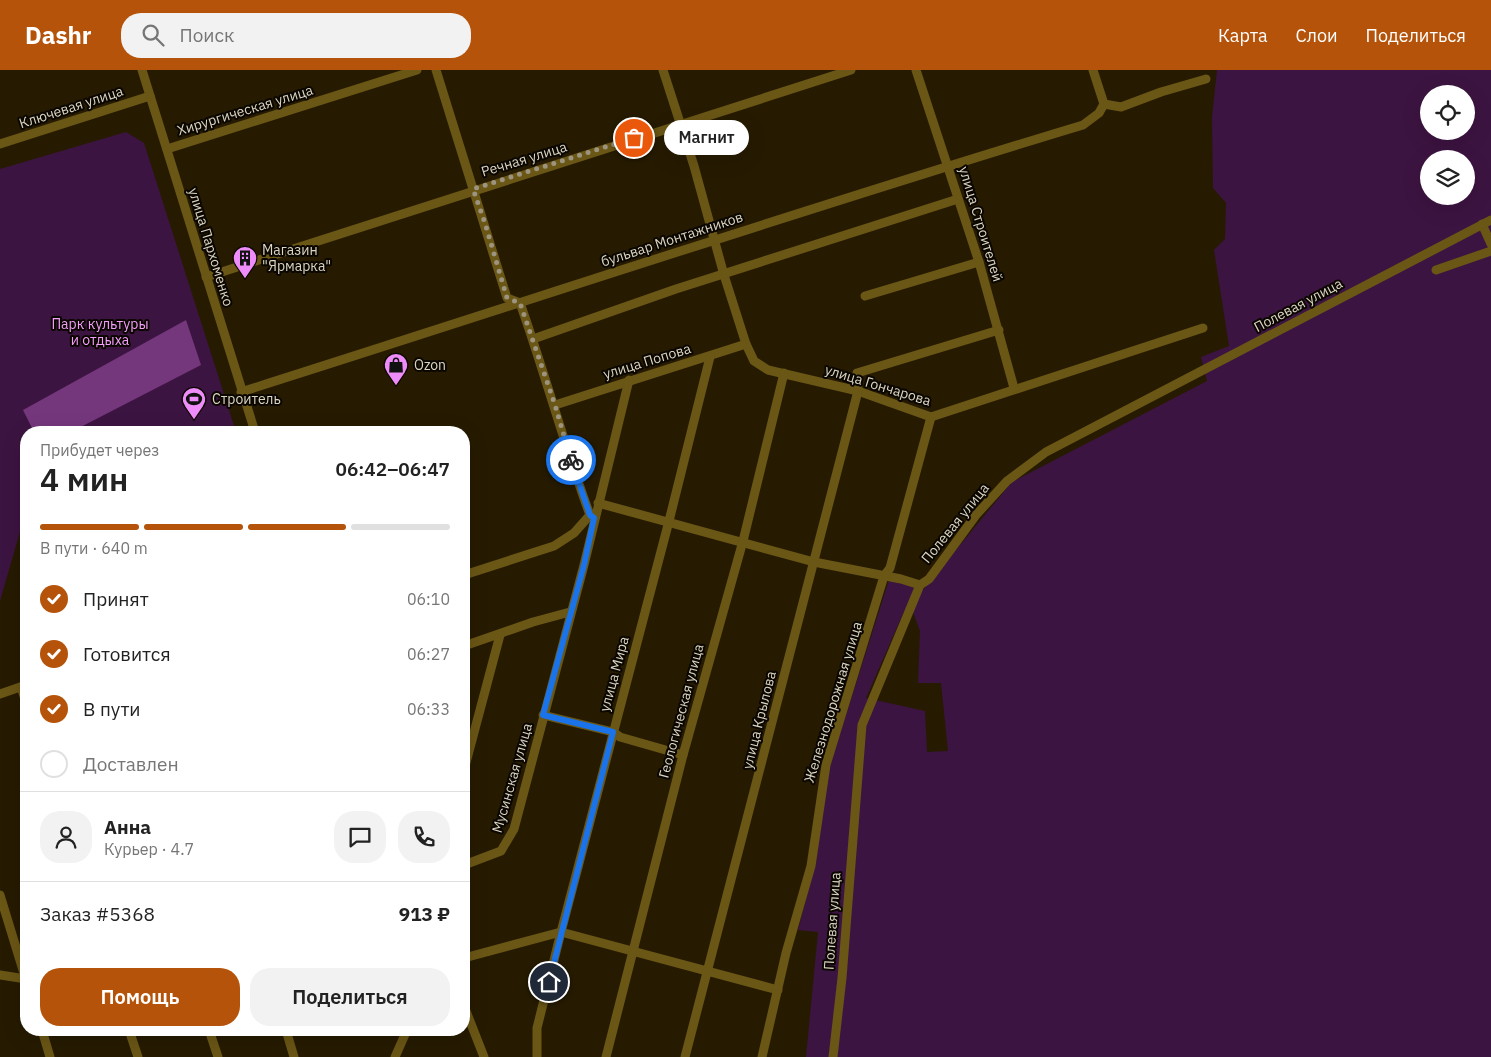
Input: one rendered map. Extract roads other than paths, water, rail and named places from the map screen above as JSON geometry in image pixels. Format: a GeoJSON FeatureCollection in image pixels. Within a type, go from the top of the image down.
{"type":"FeatureCollection","features":[{"type":"Feature","properties":{"kind":"street","name":"улица Пархоменко"},"geometry":{"type":"LineString","coordinates":[[142,70],[253,426]]}},
{"type":"Feature","properties":{"kind":"street","name":"Хирургическая улица"},"geometry":{"type":"LineString","coordinates":[[167,149],[417,70]]}},
{"type":"Feature","properties":{"kind":"street"},"geometry":{"type":"LineString","coordinates":[[436,70],[507,298],[520,303],[555,405],[575,474],[592,516],[574,533],[554,546],[470,573]]}},
{"type":"Feature","properties":{"kind":"street","name":"улица Гончарова"},"geometry":{"type":"LineString","coordinates":[[663,70],[746,344],[754,361],[768,370],[858,391],[931,417],[1014,388],[1203,328]]}},
{"type":"Feature","properties":{"kind":"street","name":"Речная улица"},"geometry":{"type":"LineString","coordinates":[[206,276],[473,189],[851,70]]}},
{"type":"Feature","properties":{"kind":"street","name":"улица Строителей"},"geometry":{"type":"LineString","coordinates":[[916,70],[979,262],[1014,388]]}},
{"type":"Feature","properties":{"kind":"street"},"geometry":{"type":"LineString","coordinates":[[1093,70],[1104,104],[1121,108],[1161,92],[1206,79]]}},
{"type":"Feature","properties":{"kind":"street","name":"Ключевая улица"},"geometry":{"type":"LineString","coordinates":[[0,144],[150,96]]}},
{"type":"Feature","properties":{"kind":"street","name":"бульвар Монтажников"},"geometry":{"type":"LineString","coordinates":[[241,392],[713,239],[1084,125],[1098,113],[1104,104]]}},
{"type":"Feature","properties":{"kind":"street"},"geometry":{"type":"LineString","coordinates":[[533,339],[958,199]]}},
{"type":"Feature","properties":{"kind":"street"},"geometry":{"type":"LineString","coordinates":[[1487,222],[1491,242]]}},
{"type":"Feature","properties":{"kind":"street","name":"Полевая улица"},"geometry":{"type":"LineString","coordinates":[[833,1057],[842,978],[862,725],[920,585],[929,579],[976,515],[1007,481],[1046,452],[1487,222]]}},
{"type":"Feature","properties":{"kind":"street"},"geometry":{"type":"LineString","coordinates":[[1436,270],[1491,251]]}},
{"type":"Feature","properties":{"kind":"street"},"geometry":{"type":"LineString","coordinates":[[865,296],[979,262]]}},
{"type":"Feature","properties":{"kind":"street","name":"улица Крылова"},"geometry":{"type":"LineString","coordinates":[[686,1057],[858,391],[857,373],[999,330]]}},
{"type":"Feature","properties":{"kind":"street","name":"улица Попова"},"geometry":{"type":"LineString","coordinates":[[555,405],[746,344]]}},
{"type":"Feature","properties":{"kind":"street","name":"улица Мира"},"geometry":{"type":"LineString","coordinates":[[536,1057],[537,1028],[710,357]]}},
{"type":"Feature","properties":{"kind":"street","name":"Геологическая улица"},"geometry":{"type":"LineString","coordinates":[[606,1057],[683,755],[743,541],[784,373]]}},
{"type":"Feature","properties":{"kind":"street","name":"Мусинская улица"},"geometry":{"type":"LineString","coordinates":[[470,863],[494,855],[506,846],[514,829],[570,612],[592,516],[598,502],[627,397],[629,380]]}},
{"type":"Feature","properties":{"kind":"street","name":"Железнодорожная улица"},"geometry":{"type":"LineString","coordinates":[[762,1057],[811,866],[826,765],[884,576],[890,568],[931,417]]}},
{"type":"Feature","properties":{"kind":"street"},"geometry":{"type":"LineString","coordinates":[[598,502],[814,562],[920,585]]}},
{"type":"Feature","properties":{"kind":"street"},"geometry":{"type":"LineString","coordinates":[[470,644],[533,622],[570,612]]}},
{"type":"Feature","properties":{"kind":"street"},"geometry":{"type":"LineString","coordinates":[[470,747],[500,634]]}},
{"type":"Feature","properties":{"kind":"street"},"geometry":{"type":"LineString","coordinates":[[0,694],[20,687]]}},
{"type":"Feature","properties":{"kind":"street"},"geometry":{"type":"LineString","coordinates":[[543,715],[613,732],[620,737],[683,755]]}},
{"type":"Feature","properties":{"kind":"street"},"geometry":{"type":"LineString","coordinates":[[0,895],[20,960]]}},
{"type":"Feature","properties":{"kind":"street"},"geometry":{"type":"LineString","coordinates":[[470,956],[561,932],[709,970],[778,990]]}},
{"type":"Feature","properties":{"kind":"street"},"geometry":{"type":"LineString","coordinates":[[0,975],[20,979]]}},
{"type":"Feature","properties":{"kind":"street"},"geometry":{"type":"LineString","coordinates":[[470,1021],[484,1057]]}},
{"type":"Feature","properties":{"kind":"street"},"geometry":{"type":"LineString","coordinates":[[44,1036],[50,1057]]}},
{"type":"Feature","properties":{"kind":"street"},"geometry":{"type":"LineString","coordinates":[[131,1036],[138,1057]]}},
{"type":"Feature","properties":{"kind":"street"},"geometry":{"type":"LineString","coordinates":[[211,1036],[218,1057]]}},
{"type":"Feature","properties":{"kind":"street"},"geometry":{"type":"LineString","coordinates":[[288,1036],[294,1057]]}},
{"type":"Feature","properties":{"kind":"street"},"geometry":{"type":"LineString","coordinates":[[395,1057],[404,1036]]}},
{"type":"Feature","properties":{"kind":"place","name":"Магнит"},"geometry":{"type":"Point","coordinates":[634,138]}},
{"type":"Feature","properties":{"kind":"place","name":"Магазин \"Ярмарка\""},"geometry":{"type":"Point","coordinates":[245,279]}},
{"type":"Feature","properties":{"kind":"place","name":"Ozon"},"geometry":{"type":"Point","coordinates":[396,386]}},
{"type":"Feature","properties":{"kind":"place","name":"Строитель"},"geometry":{"type":"Point","coordinates":[194,420]}},
{"type":"Feature","properties":{"kind":"park label","name":"Парк культуры и отдыха"},"geometry":{"type":"Point","coordinates":[100,332]}}]}
